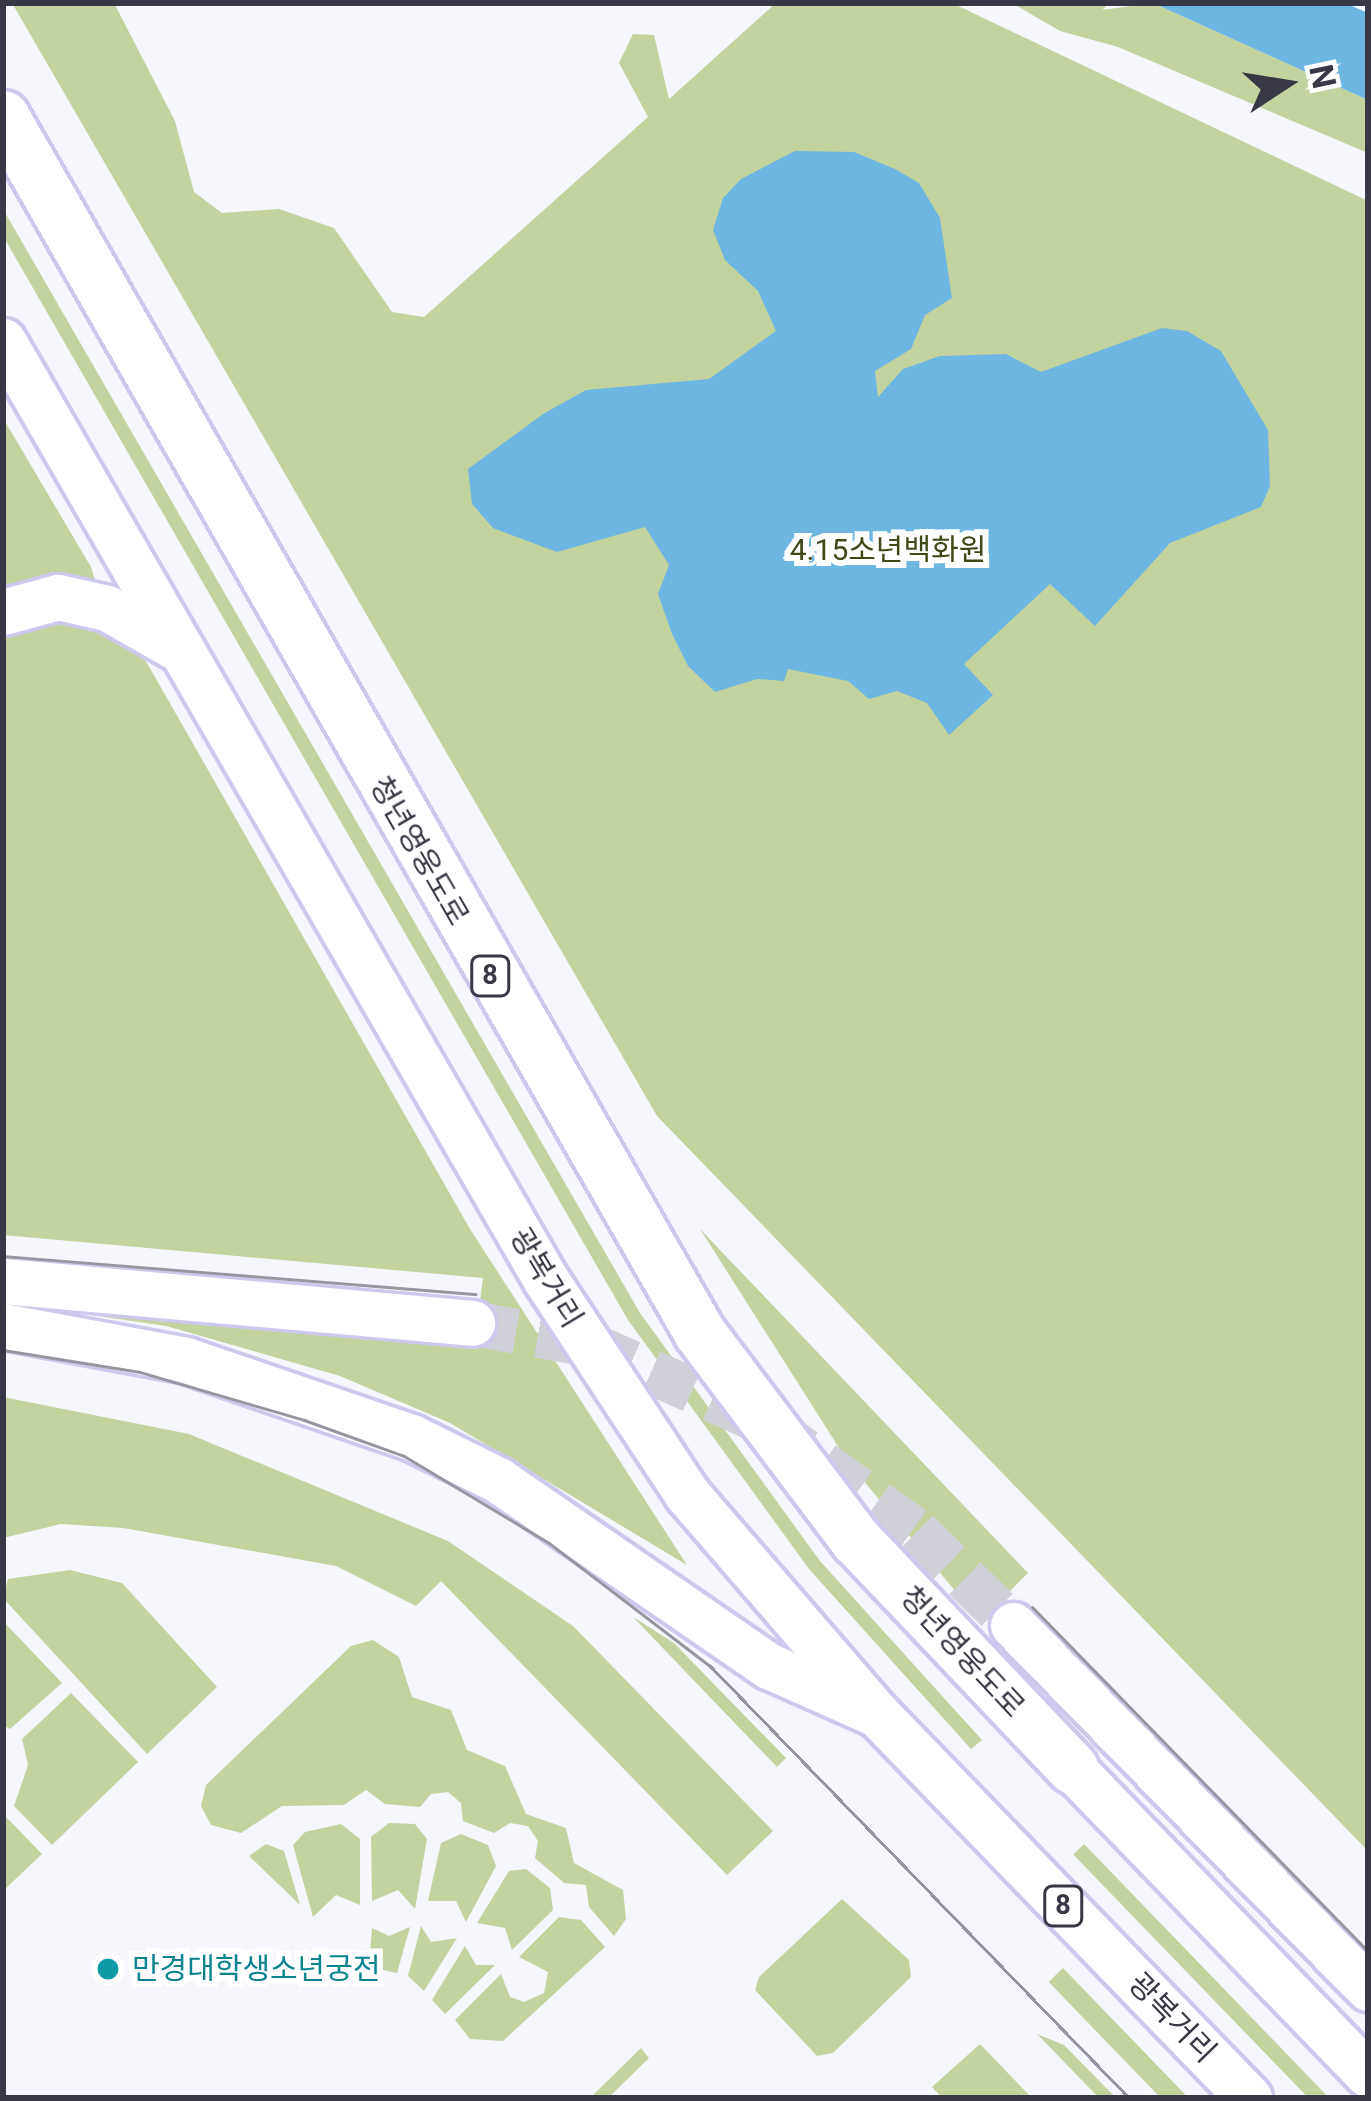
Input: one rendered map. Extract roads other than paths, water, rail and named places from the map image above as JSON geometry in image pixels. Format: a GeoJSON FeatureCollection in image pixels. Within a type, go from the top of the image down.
{"type":"FeatureCollection","features":[{"type":"Feature","properties":{"kind":"highway","name":"청년영웅도로"},"geometry":{"type":"LineString","coordinates":[[3,116],[699,1332],[856,1540],[1072,1768]]}},
{"type":"Feature","properties":{"kind":"main road","name":"광복거리"},"geometry":{"type":"LineString","coordinates":[[3,341],[613,1389],[753,1575],[877,1714],[1249,2098]]}},
{"type":"Feature","properties":{"kind":"main road"},"geometry":{"type":"LineString","coordinates":[[3,612],[58,597],[106,608],[179,649]]}},
{"type":"Feature","properties":{"kind":"main road"},"geometry":{"type":"LineString","coordinates":[[3,1281],[472,1323]]}},
{"type":"Feature","properties":{"kind":"main road"},"geometry":{"type":"LineString","coordinates":[[3,1327],[186,1360],[411,1437],[498,1480],[769,1666],[877,1714]]}},
{"type":"Feature","properties":{"kind":"main road"},"geometry":{"type":"LineString","coordinates":[[1013,1625],[1368,1988]]}},
{"type":"Feature","properties":{"kind":"main road","name":"8"},"geometry":{"type":"LineString","coordinates":[[1072,1768],[1368,2074]]}},
{"type":"Feature","properties":{"kind":"water"},"geometry":{"type":"Polygon","coordinates":[[[1153,3],[1345,3],[1368,13],[1368,100],[1153,3]]]}},
{"type":"Feature","properties":{"kind":"water"},"geometry":{"type":"Polygon","coordinates":[[[795,151],[854,152],[895,169],[919,183],[940,218],[952,298],[925,315],[911,349],[875,371],[878,397],[903,369],[940,356],[1006,354],[1041,372],[1162,328],[1187,331],[1221,351],[1268,430],[1270,486],[1261,507],[1170,543],[1095,626],[1050,584],[964,664],[993,695],[949,735],[927,703],[897,691],[869,699],[848,681],[788,669],[784,681],[757,679],[715,692],[688,666],[672,634],[658,594],[669,565],[645,527],[557,552],[493,528],[472,504],[468,469],[543,414],[586,390],[709,379],[776,331],[758,291],[725,260],[713,230],[723,198],[741,179],[795,151]]]}},
{"type":"Feature","properties":{"kind":"tunnel"},"geometry":{"type":"LineString","coordinates":[[472,1323],[590,1344],[768,1424],[917,1531],[1013,1625]]}},
{"type":"Feature","properties":{"kind":"tram line"},"geometry":{"type":"LineString","coordinates":[[3,1256],[475,1294]]}},
{"type":"Feature","properties":{"kind":"tram line"},"geometry":{"type":"LineString","coordinates":[[3,1350],[140,1372],[304,1420],[404,1456],[549,1543],[710,1666],[1129,2098]]}},
{"type":"Feature","properties":{"kind":"tram line"},"geometry":{"type":"LineString","coordinates":[[1032,1607],[1368,1951]]}},
{"type":"Feature","properties":{"kind":"place","name":"만경대학생소년궁전"},"geometry":{"type":"Point","coordinates":[108,1969]}},
{"type":"Feature","properties":{"kind":"park label","name":"4.15소년백화원"},"geometry":{"type":"Point","coordinates":[888,550]}}]}
